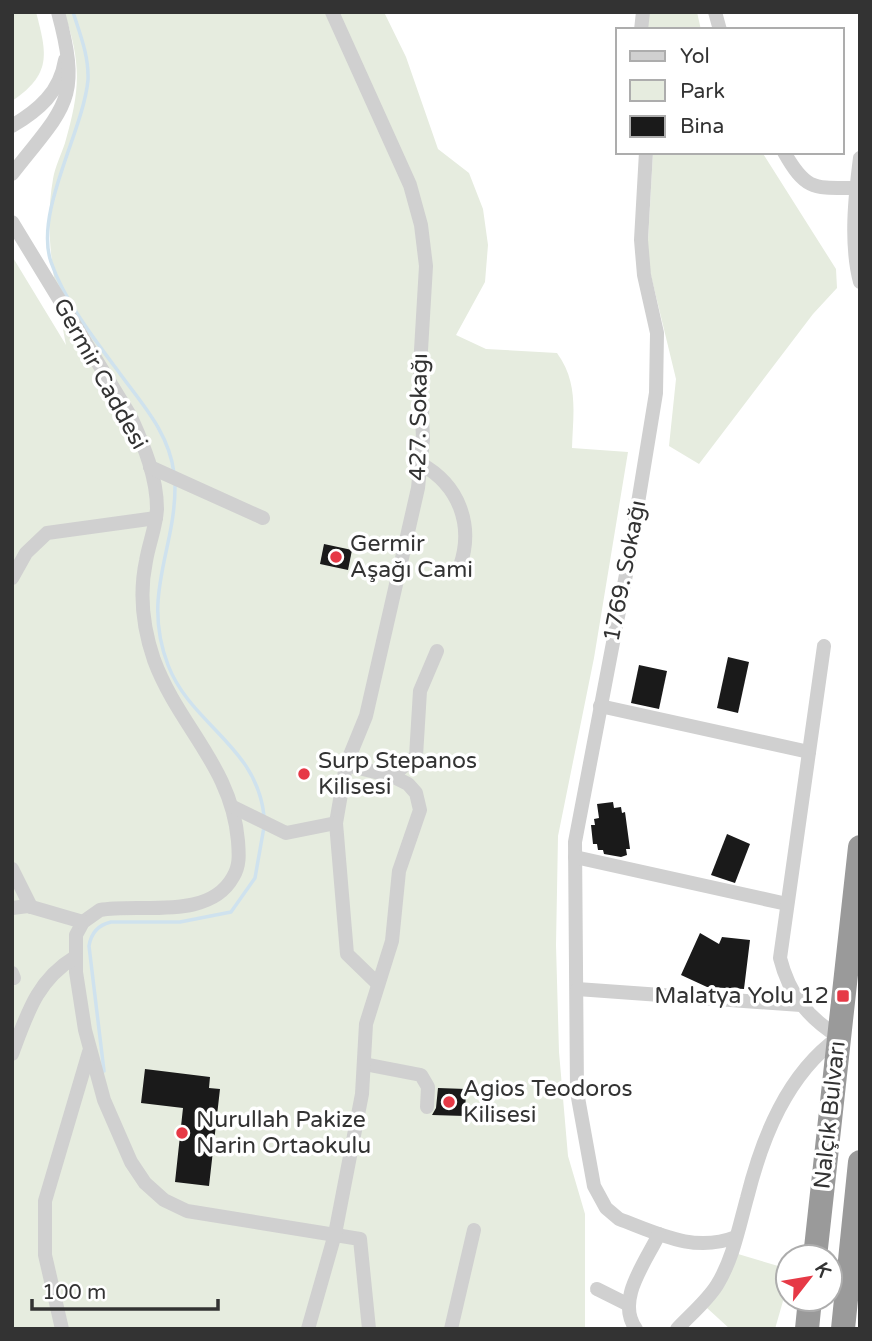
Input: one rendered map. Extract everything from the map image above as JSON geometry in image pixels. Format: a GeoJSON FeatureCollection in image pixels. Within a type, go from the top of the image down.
{"type":"FeatureCollection","features":[{"type":"Feature","properties":{"kind":"highway","name":"Nalçık Bulvarı"},"geometry":{"type":"LineString","coordinates":[[817,1243],[860,847]]}},
{"type":"Feature","properties":{"kind":"highway","name":"Nalçık Bulvarı"},"geometry":{"type":"LineString","coordinates":[[843,1329],[860,1162]]}},
{"type":"Feature","properties":{"kind":"street"},"geometry":{"type":"LineString","coordinates":[[12,174],[65,100],[71,69],[58,12]]}},
{"type":"Feature","properties":{"kind":"street","name":"427. Sokağı"},"geometry":{"type":"LineString","coordinates":[[332,12],[410,185],[421,225],[426,266],[421,356],[424,415],[421,464],[413,513],[366,716],[346,765],[336,823],[346,954],[378,984]]}},
{"type":"Feature","properties":{"kind":"street"},"geometry":{"type":"LineString","coordinates":[[12,126],[35,112],[50,96],[61,77],[67,45]]}},
{"type":"Feature","properties":{"kind":"street","name":"1769. Sokağı"},"geometry":{"type":"LineString","coordinates":[[646,154],[641,240],[644,275],[657,333],[656,393],[628,564],[575,842],[577,1092],[591,1178],[601,1201],[612,1214],[659,1234],[694,1244],[716,1244],[736,1237]]}},
{"type":"Feature","properties":{"kind":"street"},"geometry":{"type":"LineString","coordinates":[[785,154],[797,176],[810,186],[856,188]]}},
{"type":"Feature","properties":{"kind":"street"},"geometry":{"type":"LineString","coordinates":[[860,158],[856,188],[856,267],[860,282]]}},
{"type":"Feature","properties":{"kind":"street","name":"Germir Caddesi"},"geometry":{"type":"LineString","coordinates":[[12,222],[131,417],[150,467],[156,498],[156,518],[143,586],[143,612],[150,645],[170,695],[217,767],[233,807],[237,830],[238,867],[230,882],[218,894],[189,905],[100,910],[83,922]]}},
{"type":"Feature","properties":{"kind":"street"},"geometry":{"type":"LineString","coordinates":[[421,464],[446,482],[461,508],[466,537],[460,566]]}},
{"type":"Feature","properties":{"kind":"street"},"geometry":{"type":"LineString","coordinates":[[150,467],[263,518]]}},
{"type":"Feature","properties":{"kind":"street"},"geometry":{"type":"LineString","coordinates":[[12,578],[26,554],[47,533],[156,518]]}},
{"type":"Feature","properties":{"kind":"street"},"geometry":{"type":"LineString","coordinates":[[677,1329],[716,1286],[736,1237],[758,1160],[776,1117],[809,1063],[839,1037],[815,1021],[801,1005],[786,979],[780,958],[824,646]]}},
{"type":"Feature","properties":{"kind":"street"},"geometry":{"type":"LineString","coordinates":[[392,776],[416,756],[420,691],[437,651]]}},
{"type":"Feature","properties":{"kind":"street"},"geometry":{"type":"LineString","coordinates":[[600,706],[809,752]]}},
{"type":"Feature","properties":{"kind":"street"},"geometry":{"type":"LineString","coordinates":[[308,1329],[335,1234],[362,1094],[366,1024],[392,941],[399,871],[420,810],[419,798],[413,788],[392,776],[346,765]]}},
{"type":"Feature","properties":{"kind":"street"},"geometry":{"type":"LineString","coordinates":[[233,807],[286,833],[336,823]]}},
{"type":"Feature","properties":{"kind":"street"},"geometry":{"type":"LineString","coordinates":[[575,857],[788,904]]}},
{"type":"Feature","properties":{"kind":"street"},"geometry":{"type":"LineString","coordinates":[[12,869],[31,906]]}},
{"type":"Feature","properties":{"kind":"street"},"geometry":{"type":"LineString","coordinates":[[12,908],[31,906],[83,922],[76,935],[75,957],[89,1052],[104,1100],[131,1162],[145,1183],[164,1200],[200,1214],[360,1239],[369,1329]]}},
{"type":"Feature","properties":{"kind":"street"},"geometry":{"type":"LineString","coordinates":[[12,1054],[37,992],[54,972],[75,957]]}},
{"type":"Feature","properties":{"kind":"street"},"geometry":{"type":"LineString","coordinates":[[577,989],[801,1005]]}},
{"type":"Feature","properties":{"kind":"street"},"geometry":{"type":"LineString","coordinates":[[62,1329],[45,1255],[45,1201],[89,1052]]}},
{"type":"Feature","properties":{"kind":"street"},"geometry":{"type":"LineString","coordinates":[[364,1064],[421,1075],[428,1087],[426,1107]]}},
{"type":"Feature","properties":{"kind":"street"},"geometry":{"type":"LineString","coordinates":[[451,1329],[474,1230]]}},
{"type":"Feature","properties":{"kind":"street"},"geometry":{"type":"LineString","coordinates":[[636,1329],[628,1317],[627,1304],[659,1234]]}},
{"type":"Feature","properties":{"kind":"street"},"geometry":{"type":"LineString","coordinates":[[597,1289],[627,1304]]}},
{"type":"Feature","properties":{"kind":"green space"},"geometry":{"type":"Polygon","coordinates":[[[12,12],[36,12],[44,51],[40,72],[34,82],[12,101],[12,12]]]}},
{"type":"Feature","properties":{"kind":"green space"},"geometry":{"type":"Polygon","coordinates":[[[64,12],[384,12],[406,57],[438,149],[469,173],[483,209],[488,245],[485,282],[456,335],[486,349],[557,353],[572,387],[572,448],[628,452],[594,658],[558,836],[556,945],[559,1052],[568,1156],[585,1214],[585,1329],[12,1329],[12,256],[66,345],[52,262],[49,221],[54,174],[70,125],[76,92],[74,47],[64,12]]]}},
{"type":"Feature","properties":{"kind":"green space"},"geometry":{"type":"Polygon","coordinates":[[[645,12],[697,12],[701,28],[644,28],[645,12]]]}},
{"type":"Feature","properties":{"kind":"green space"},"geometry":{"type":"Polygon","coordinates":[[[653,154],[763,154],[836,269],[837,288],[813,314],[699,464],[669,446],[676,379],[647,259],[653,154]]]}},
{"type":"Feature","properties":{"kind":"green space"},"geometry":{"type":"Polygon","coordinates":[[[738,1254],[774,1265],[774,1313],[780,1313],[775,1329],[730,1329],[707,1308],[738,1254]]]}},
{"type":"Feature","properties":{"kind":"building","name":"Germir Aşağı Cami"},"geometry":{"type":"Polygon","coordinates":[[[324,544],[352,550],[348,570],[320,564],[324,544]]]}},
{"type":"Feature","properties":{"kind":"building"},"geometry":{"type":"Polygon","coordinates":[[[728,657],[749,662],[738,713],[717,708],[728,657]]]}},
{"type":"Feature","properties":{"kind":"building"},"geometry":{"type":"Polygon","coordinates":[[[639,665],[667,671],[659,709],[631,703],[639,665]]]}},
{"type":"Feature","properties":{"kind":"building"},"geometry":{"type":"Polygon","coordinates":[[[613,802],[614,808],[621,807],[622,813],[625,812],[630,849],[626,849],[627,855],[621,857],[604,854],[603,850],[598,850],[597,844],[593,844],[591,825],[595,825],[594,819],[599,818],[597,804],[613,802]]]}},
{"type":"Feature","properties":{"kind":"building"},"geometry":{"type":"Polygon","coordinates":[[[727,834],[750,844],[735,883],[711,875],[727,834]]]}},
{"type":"Feature","properties":{"kind":"building"},"geometry":{"type":"Polygon","coordinates":[[[700,933],[719,944],[722,937],[750,940],[744,989],[707,987],[681,975],[700,933]]]}},
{"type":"Feature","properties":{"kind":"building"},"geometry":{"type":"Polygon","coordinates":[[[145,1069],[210,1077],[209,1088],[220,1089],[209,1186],[175,1182],[183,1108],[141,1103],[145,1069]]]}},
{"type":"Feature","properties":{"kind":"building","name":"Agios Teodoros Kilisesi"},"geometry":{"type":"Polygon","coordinates":[[[438,1088],[466,1089],[465,1116],[432,1115],[436,1108],[438,1088]]]}},
{"type":"Feature","properties":{"kind":"waterway"},"geometry":{"type":"LineString","coordinates":[[73,12],[86,54],[88,80],[49,220],[51,262],[80,319],[160,431],[174,473]]}},
{"type":"Feature","properties":{"kind":"waterway"},"geometry":{"type":"LineString","coordinates":[[175,484],[171,530],[159,594],[161,640],[168,665],[178,686],[237,753],[249,771],[259,792],[264,816]]}},
{"type":"Feature","properties":{"kind":"waterway"},"geometry":{"type":"LineString","coordinates":[[104,1071],[89,946],[93,933],[102,925],[111,922],[180,922],[231,912],[255,878],[264,827]]}},
{"type":"Feature","properties":{"kind":"place","name":"Germir Aşağı Cami"},"geometry":{"type":"Point","coordinates":[336,557]}},
{"type":"Feature","properties":{"kind":"place","name":"Surp Stepanos Kilisesi"},"geometry":{"type":"Point","coordinates":[304,774]}},
{"type":"Feature","properties":{"kind":"place","name":"Malatya Yolu 12"},"geometry":{"type":"Point","coordinates":[843,996]}},
{"type":"Feature","properties":{"kind":"place","name":"Agios Teodoros Kilisesi"},"geometry":{"type":"Point","coordinates":[449,1102]}},
{"type":"Feature","properties":{"kind":"place","name":"Nurullah Pakize Narin Ortaokulu"},"geometry":{"type":"Point","coordinates":[182,1133]}}]}
